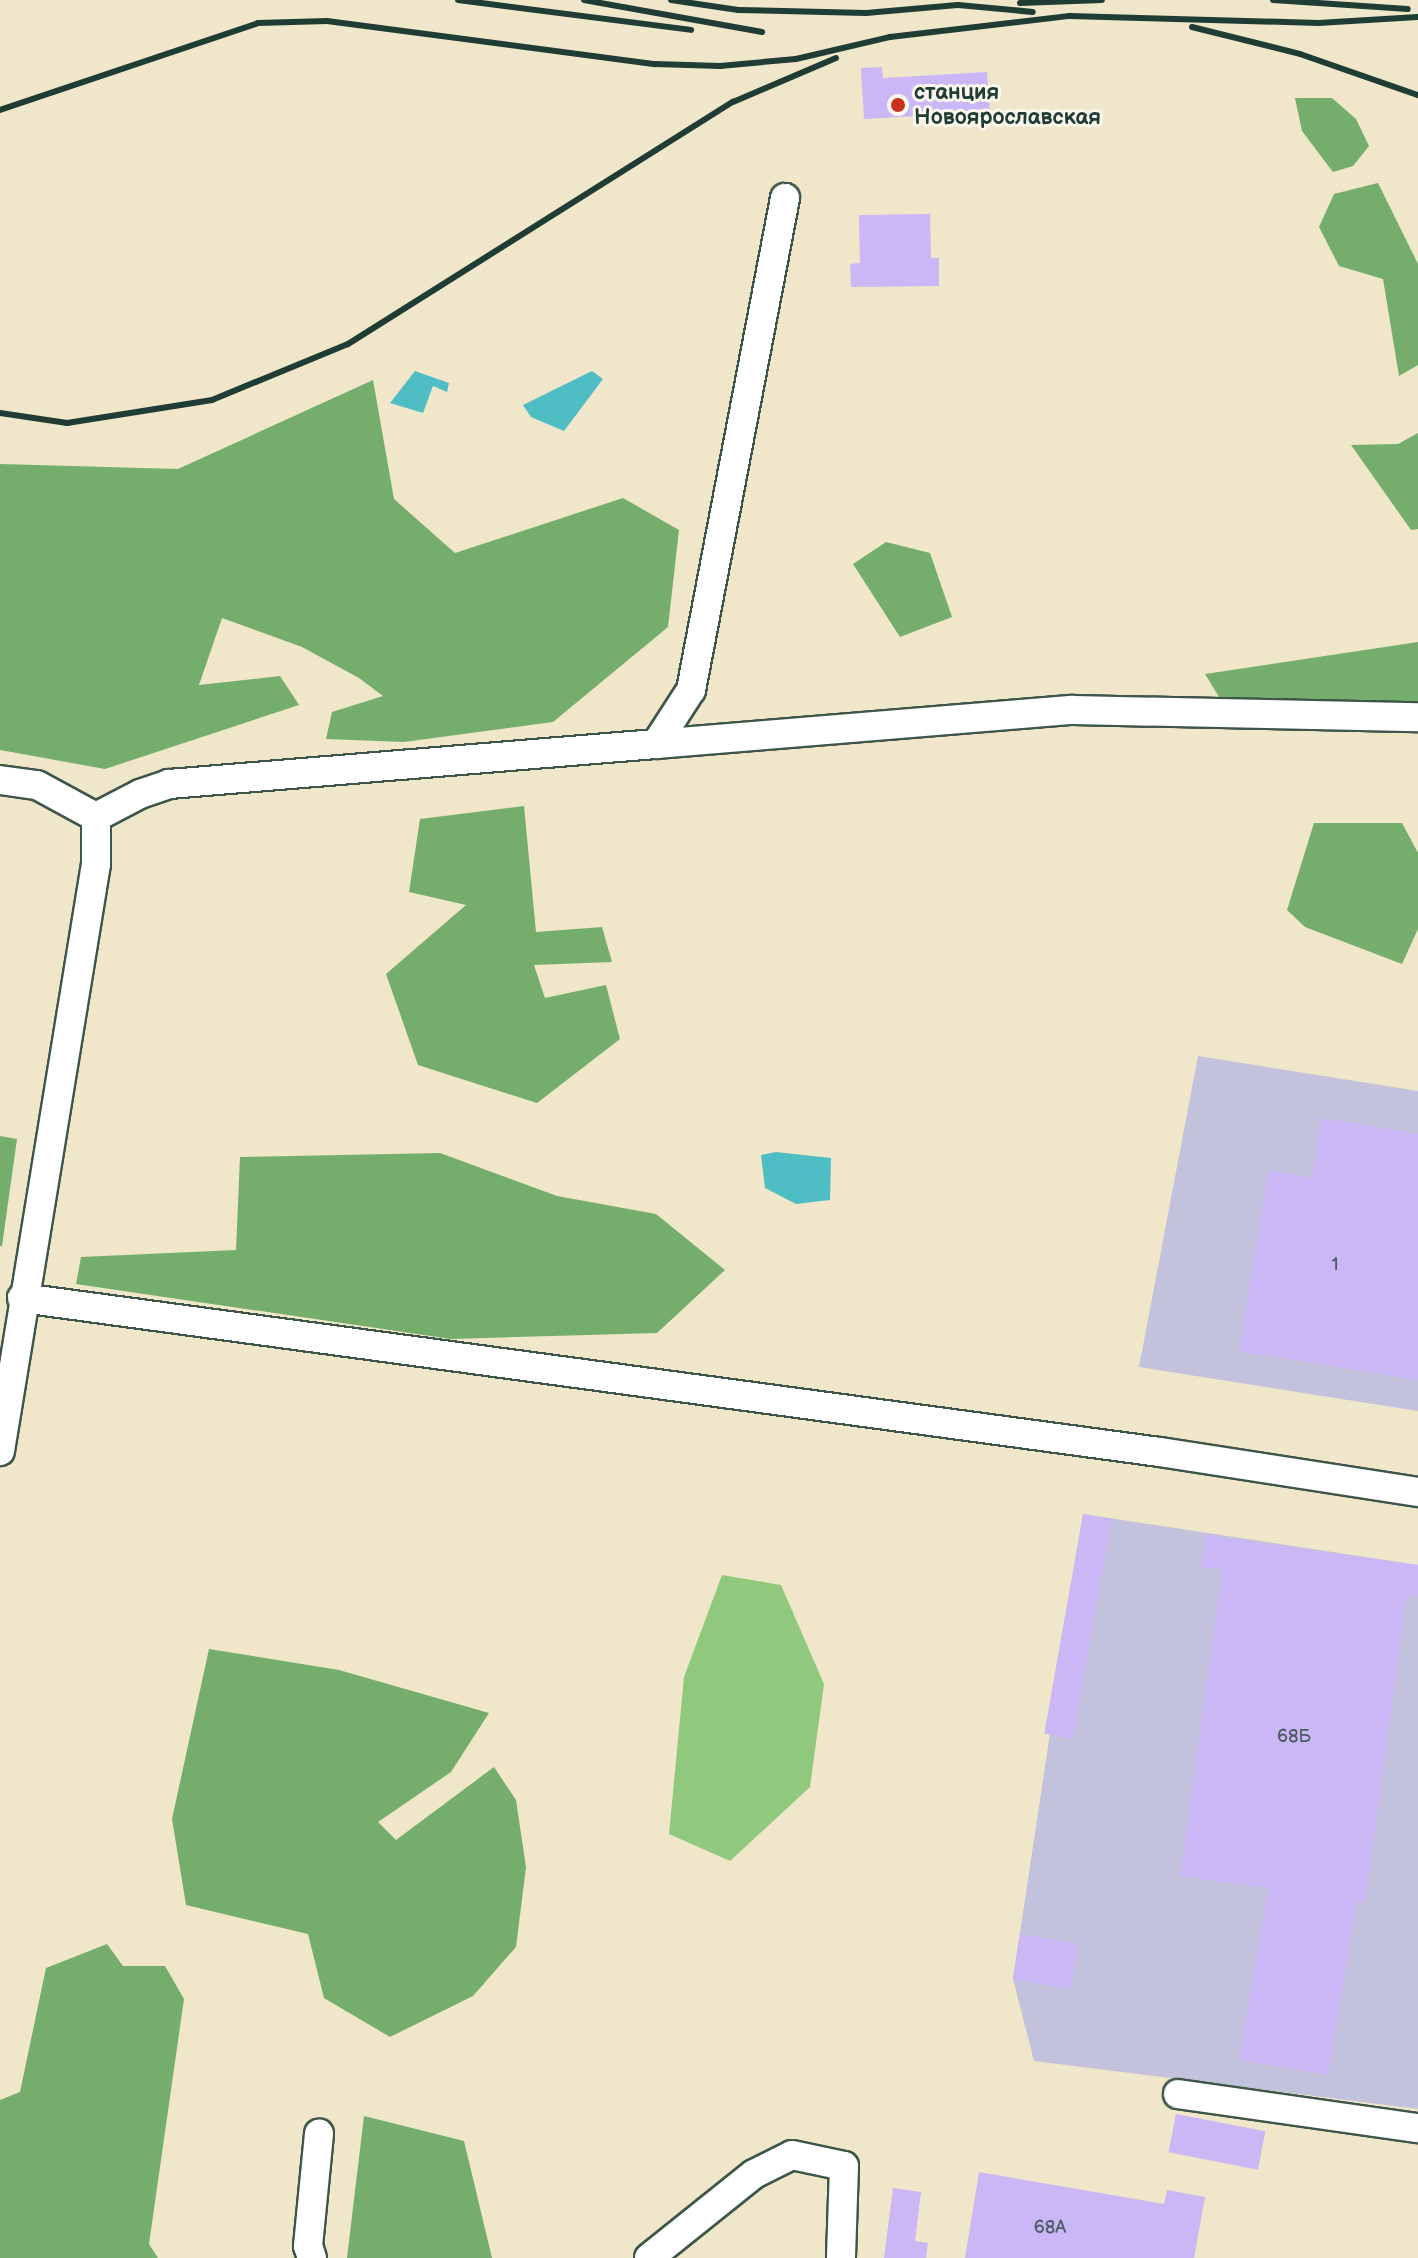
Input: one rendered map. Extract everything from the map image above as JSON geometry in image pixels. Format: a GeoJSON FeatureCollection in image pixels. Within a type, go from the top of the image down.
{"type":"FeatureCollection","features":[{"type":"Feature","properties":{"kind":"street"},"geometry":{"type":"LineString","coordinates":[[656,744],[691,690],[785,198]]}},
{"type":"Feature","properties":{"kind":"street"},"geometry":{"type":"LineString","coordinates":[[96,817],[140,794],[169,784],[1073,710],[1418,717]]}},
{"type":"Feature","properties":{"kind":"street"},"geometry":{"type":"LineString","coordinates":[[0,780],[37,785],[96,817]]}},
{"type":"Feature","properties":{"kind":"street"},"geometry":{"type":"LineString","coordinates":[[0,1451],[22,1298],[96,864],[96,817]]}},
{"type":"Feature","properties":{"kind":"street"},"geometry":{"type":"LineString","coordinates":[[22,1298],[1128,1448],[1418,1492]]}},
{"type":"Feature","properties":{"kind":"street"},"geometry":{"type":"LineString","coordinates":[[1178,2094],[1418,2128]]}},
{"type":"Feature","properties":{"kind":"street"},"geometry":{"type":"LineString","coordinates":[[312,2258],[308,2246],[319,2134]]}},
{"type":"Feature","properties":{"kind":"street"},"geometry":{"type":"LineString","coordinates":[[649,2258],[754,2174],[792,2155],[844,2166],[841,2258]]}},
{"type":"Feature","properties":{"kind":"shaded area"},"geometry":{"type":"Polygon","coordinates":[[[1198,1056],[1418,1091],[1418,1411],[1139,1367],[1198,1056]]]}},
{"type":"Feature","properties":{"kind":"shaded area"},"geometry":{"type":"Polygon","coordinates":[[[1083,1514],[1418,1565],[1418,2109],[1034,2061],[1013,1979],[1083,1514]]]}},
{"type":"Feature","properties":{"kind":"green space"},"geometry":{"type":"Polygon","coordinates":[[[1295,98],[1332,98],[1356,119],[1369,146],[1353,166],[1333,172],[1302,131],[1295,98]]]}},
{"type":"Feature","properties":{"kind":"green space"},"geometry":{"type":"Polygon","coordinates":[[[1378,183],[1418,264],[1418,365],[1399,376],[1383,279],[1339,266],[1319,227],[1334,194],[1378,183]]]}},
{"type":"Feature","properties":{"kind":"green space"},"geometry":{"type":"Polygon","coordinates":[[[373,380],[394,499],[455,553],[623,498],[679,530],[668,627],[553,722],[404,742],[326,739],[332,712],[383,696],[359,678],[302,647],[222,618],[199,685],[280,676],[299,705],[105,769],[0,750],[0,464],[178,469],[373,380]]]}},
{"type":"Feature","properties":{"kind":"green space"},"geometry":{"type":"Polygon","coordinates":[[[1418,433],[1418,529],[1411,530],[1351,445],[1398,444],[1418,433]]]}},
{"type":"Feature","properties":{"kind":"green space"},"geometry":{"type":"Polygon","coordinates":[[[886,542],[930,553],[952,617],[900,637],[853,564],[886,542]]]}},
{"type":"Feature","properties":{"kind":"green space"},"geometry":{"type":"Polygon","coordinates":[[[1418,642],[1418,714],[1232,718],[1205,674],[1418,642]]]}},
{"type":"Feature","properties":{"kind":"green space"},"geometry":{"type":"Polygon","coordinates":[[[524,806],[536,932],[602,927],[612,962],[534,965],[545,998],[606,985],[620,1039],[537,1103],[418,1065],[386,974],[466,905],[409,892],[420,819],[524,806]]]}},
{"type":"Feature","properties":{"kind":"green space"},"geometry":{"type":"Polygon","coordinates":[[[1314,823],[1402,823],[1418,853],[1418,929],[1402,964],[1305,927],[1287,910],[1314,823]]]}},
{"type":"Feature","properties":{"kind":"green space"},"geometry":{"type":"Polygon","coordinates":[[[0,1136],[17,1139],[2,1246],[0,1246],[0,1136]]]}},
{"type":"Feature","properties":{"kind":"green space"},"geometry":{"type":"Polygon","coordinates":[[[440,1153],[557,1196],[656,1214],[725,1270],[657,1333],[451,1339],[76,1284],[81,1257],[236,1250],[240,1157],[440,1153]]]}},
{"type":"Feature","properties":{"kind":"green space"},"geometry":{"type":"Polygon","coordinates":[[[722,1575],[781,1585],[824,1684],[810,1787],[730,1861],[669,1834],[684,1677],[722,1575]]]}},
{"type":"Feature","properties":{"kind":"green space"},"geometry":{"type":"Polygon","coordinates":[[[209,1649],[339,1670],[489,1713],[451,1772],[378,1822],[396,1840],[494,1767],[516,1800],[526,1867],[516,1947],[473,1996],[390,2037],[324,1998],[308,1934],[186,1905],[172,1819],[209,1649]]]}},
{"type":"Feature","properties":{"kind":"green space"},"geometry":{"type":"Polygon","coordinates":[[[107,1944],[123,1966],[165,1966],[184,1999],[149,2244],[158,2258],[0,2258],[0,2100],[20,2092],[46,1968],[107,1944]]]}},
{"type":"Feature","properties":{"kind":"green space"},"geometry":{"type":"Polygon","coordinates":[[[364,2116],[464,2141],[492,2258],[347,2258],[364,2116]]]}},
{"type":"Feature","properties":{"kind":"water"},"geometry":{"type":"Polygon","coordinates":[[[415,371],[449,383],[447,392],[433,386],[423,413],[390,403],[415,371]]]}},
{"type":"Feature","properties":{"kind":"water"},"geometry":{"type":"Polygon","coordinates":[[[592,371],[603,379],[564,431],[531,417],[523,405],[592,371]]]}},
{"type":"Feature","properties":{"kind":"water"},"geometry":{"type":"Polygon","coordinates":[[[776,1152],[831,1158],[830,1200],[796,1204],[765,1188],[761,1155],[776,1152]]]}},
{"type":"Feature","properties":{"kind":"building"},"geometry":{"type":"Polygon","coordinates":[[[882,67],[883,78],[987,72],[990,112],[864,119],[861,68],[882,67]]]}},
{"type":"Feature","properties":{"kind":"building"},"geometry":{"type":"Polygon","coordinates":[[[930,214],[931,258],[939,258],[939,286],[851,287],[850,264],[860,263],[859,215],[930,214]]]}},
{"type":"Feature","properties":{"kind":"building"},"geometry":{"type":"Polygon","coordinates":[[[1321,1118],[1418,1134],[1418,1380],[1239,1351],[1268,1171],[1312,1178],[1321,1118]]]}},
{"type":"Feature","properties":{"kind":"building"},"geometry":{"type":"Polygon","coordinates":[[[1083,1514],[1112,1519],[1073,1739],[1044,1734],[1083,1514]]]}},
{"type":"Feature","properties":{"kind":"building"},"geometry":{"type":"Polygon","coordinates":[[[1205,1535],[1418,1565],[1418,1597],[1407,1595],[1365,1902],[1357,1901],[1328,2075],[1239,2060],[1268,1888],[1180,1876],[1222,1570],[1201,1567],[1205,1535]]]}},
{"type":"Feature","properties":{"kind":"building"},"geometry":{"type":"Polygon","coordinates":[[[1020,1934],[1078,1943],[1071,1989],[1013,1979],[1020,1934]]]}},
{"type":"Feature","properties":{"kind":"building"},"geometry":{"type":"Polygon","coordinates":[[[1176,2114],[1265,2131],[1258,2170],[1169,2152],[1176,2114]]]}},
{"type":"Feature","properties":{"kind":"building"},"geometry":{"type":"Polygon","coordinates":[[[979,2172],[1164,2204],[1167,2190],[1205,2197],[1194,2258],[965,2258],[979,2172]]]}},
{"type":"Feature","properties":{"kind":"building"},"geometry":{"type":"Polygon","coordinates":[[[893,2188],[921,2192],[915,2241],[928,2243],[926,2258],[884,2258],[893,2188]]]}},
{"type":"Feature","properties":{"kind":"railway"},"geometry":{"type":"LineString","coordinates":[[458,0],[691,30]]}},
{"type":"Feature","properties":{"kind":"railway"},"geometry":{"type":"LineString","coordinates":[[584,0],[762,32]]}},
{"type":"Feature","properties":{"kind":"railway"},"geometry":{"type":"LineString","coordinates":[[671,0],[738,10],[866,13],[958,5],[1033,12]]}},
{"type":"Feature","properties":{"kind":"railway"},"geometry":{"type":"LineString","coordinates":[[1020,3],[1102,0]]}},
{"type":"Feature","properties":{"kind":"railway"},"geometry":{"type":"LineString","coordinates":[[1273,0],[1408,9]]}},
{"type":"Feature","properties":{"kind":"railway"},"geometry":{"type":"LineString","coordinates":[[0,110],[258,23],[327,21],[655,64],[720,66],[796,59],[890,37],[1070,16],[1318,23],[1418,17]]}},
{"type":"Feature","properties":{"kind":"railway"},"geometry":{"type":"LineString","coordinates":[[1192,27],[1300,54],[1418,95]]}},
{"type":"Feature","properties":{"kind":"railway"},"geometry":{"type":"LineString","coordinates":[[0,413],[67,423],[212,400],[348,344],[733,102],[836,58]]}},
{"type":"Feature","properties":{"kind":"place","name":"станция Новоярославская"},"geometry":{"type":"Point","coordinates":[898,105]}}]}
